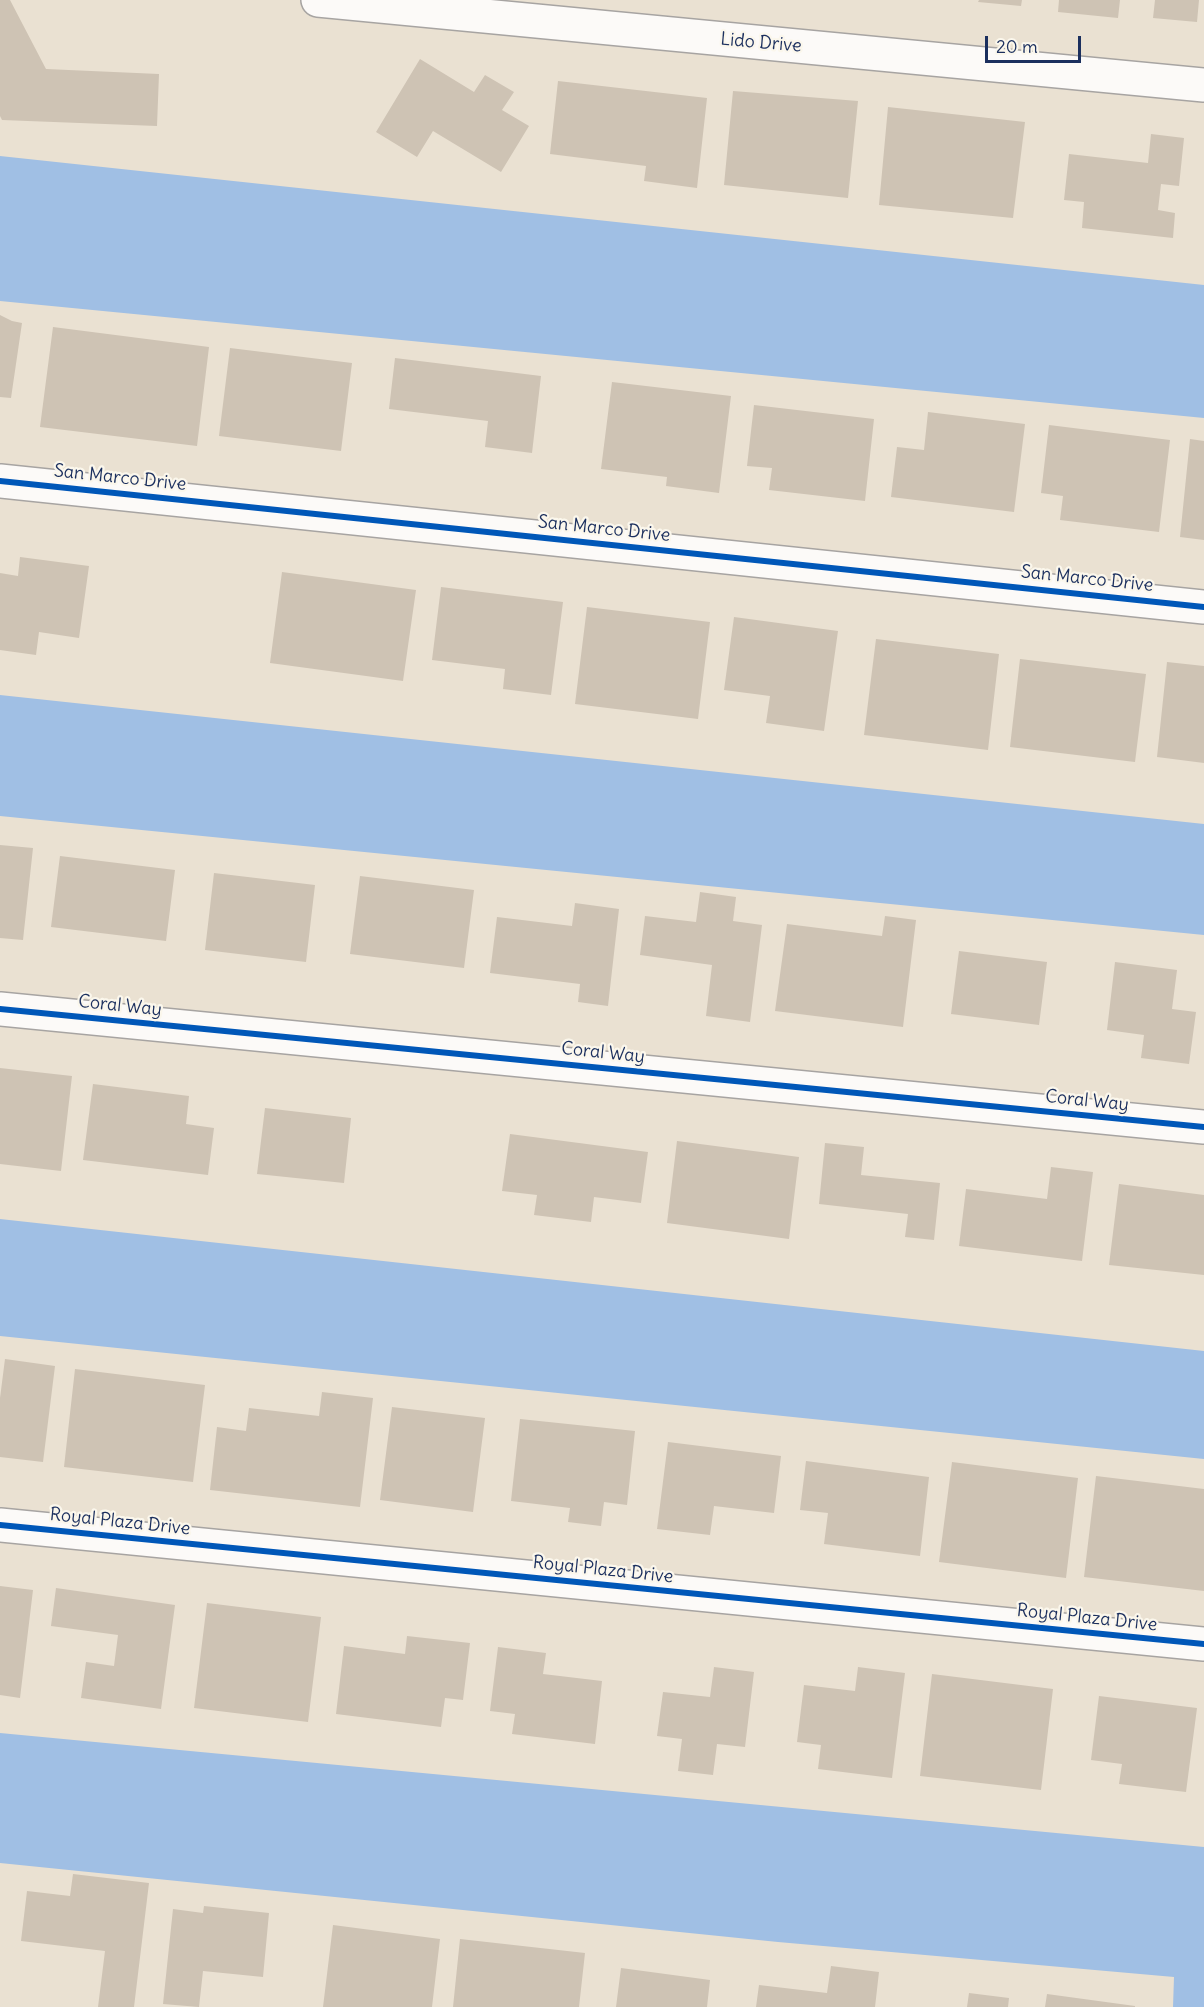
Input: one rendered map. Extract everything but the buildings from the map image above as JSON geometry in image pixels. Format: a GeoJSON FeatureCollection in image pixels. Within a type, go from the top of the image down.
{"type":"FeatureCollection","features":[{"type":"Feature","properties":{"kind":"street","name":"Lido Drive"},"geometry":{"type":"LineString","coordinates":[[318,0],[1204,85]]}},
{"type":"Feature","properties":{"kind":"street","name":"San Marco Drive"},"geometry":{"type":"LineString","coordinates":[[0,481],[1204,607]]}},
{"type":"Feature","properties":{"kind":"street","name":"Coral Way"},"geometry":{"type":"LineString","coordinates":[[0,1009],[1204,1127]]}},
{"type":"Feature","properties":{"kind":"street","name":"Royal Plaza Drive"},"geometry":{"type":"LineString","coordinates":[[0,1525],[1204,1644]]}},
{"type":"Feature","properties":{"kind":"water"},"geometry":{"type":"Polygon","coordinates":[[[0,156],[1204,285],[1204,418],[0,301],[0,156]]]}},
{"type":"Feature","properties":{"kind":"water"},"geometry":{"type":"Polygon","coordinates":[[[0,695],[1204,824],[1204,935],[0,816],[0,695]]]}},
{"type":"Feature","properties":{"kind":"water"},"geometry":{"type":"Polygon","coordinates":[[[0,1219],[1204,1351],[1204,1459],[0,1336],[0,1219]]]}},
{"type":"Feature","properties":{"kind":"water"},"geometry":{"type":"Polygon","coordinates":[[[0,1733],[1204,1847],[1204,2007],[1173,2007],[1174,1977],[778,1942],[0,1863],[0,1733]]]}},
{"type":"Feature","properties":{"kind":"cycle path"},"geometry":{"type":"LineString","coordinates":[[0,481],[1204,607]]}},
{"type":"Feature","properties":{"kind":"cycle path"},"geometry":{"type":"LineString","coordinates":[[0,1009],[1204,1127]]}},
{"type":"Feature","properties":{"kind":"cycle path"},"geometry":{"type":"LineString","coordinates":[[0,1525],[1204,1644]]}}]}
